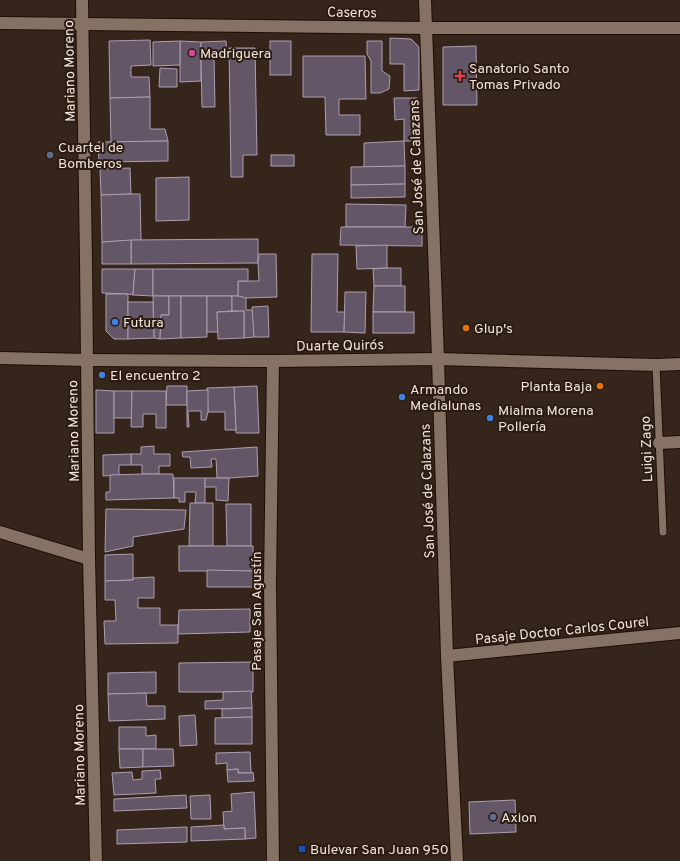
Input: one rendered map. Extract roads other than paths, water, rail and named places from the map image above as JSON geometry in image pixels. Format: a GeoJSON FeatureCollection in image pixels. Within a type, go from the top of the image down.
{"type":"FeatureCollection","features":[{"type":"Feature","properties":{"kind":"street","name":"Mariano Moreno"},"geometry":{"type":"LineString","coordinates":[[82,0],[89,559],[96,861]]}},
{"type":"Feature","properties":{"kind":"street","name":"San José de Calazans"},"geometry":{"type":"LineString","coordinates":[[425,0],[447,656],[457,861]]}},
{"type":"Feature","properties":{"kind":"street","name":"Caseros"},"geometry":{"type":"LineString","coordinates":[[0,23],[426,28],[680,28]]}},
{"type":"Feature","properties":{"kind":"street","name":"Duarte Quirós"},"geometry":{"type":"LineString","coordinates":[[0,358],[273,361],[438,359],[680,364]]}},
{"type":"Feature","properties":{"kind":"street","name":"Pasaje San Agustín"},"geometry":{"type":"LineString","coordinates":[[273,361],[270,591],[273,861]]}},
{"type":"Feature","properties":{"kind":"street"},"geometry":{"type":"LineString","coordinates":[[659,443],[680,442]]}},
{"type":"Feature","properties":{"kind":"street"},"geometry":{"type":"LineString","coordinates":[[0,532],[89,559]]}},
{"type":"Feature","properties":{"kind":"street","name":"Pasaje Doctor Carlos Courel"},"geometry":{"type":"LineString","coordinates":[[447,656],[680,633]]}},
{"type":"Feature","properties":{"kind":"lane","name":"Luigi Zago"},"geometry":{"type":"LineString","coordinates":[[656,364],[662,532]]}},
{"type":"Feature","properties":{"kind":"place","name":"Madriguera"},"geometry":{"type":"Point","coordinates":[192,53]}},
{"type":"Feature","properties":{"kind":"place","name":"Sanatorio Santo Tomas Privado"},"geometry":{"type":"Point","coordinates":[460,76]}},
{"type":"Feature","properties":{"kind":"place","name":"Cuartel de Bomberos"},"geometry":{"type":"Point","coordinates":[50,155]}},
{"type":"Feature","properties":{"kind":"place","name":"Futura"},"geometry":{"type":"Point","coordinates":[115,322]}},
{"type":"Feature","properties":{"kind":"place","name":"Glup's"},"geometry":{"type":"Point","coordinates":[466,328]}},
{"type":"Feature","properties":{"kind":"place","name":"El encuentro 2"},"geometry":{"type":"Point","coordinates":[102,375]}},
{"type":"Feature","properties":{"kind":"place","name":"Planta Baja"},"geometry":{"type":"Point","coordinates":[600,386]}},
{"type":"Feature","properties":{"kind":"place","name":"Armando Medialunas"},"geometry":{"type":"Point","coordinates":[402,397]}},
{"type":"Feature","properties":{"kind":"place","name":"Mialma Morena Pollería"},"geometry":{"type":"Point","coordinates":[490,418]}},
{"type":"Feature","properties":{"kind":"place","name":"Axion"},"geometry":{"type":"Point","coordinates":[493,817]}},
{"type":"Feature","properties":{"kind":"place","name":"Bulevar San Juan 950"},"geometry":{"type":"Point","coordinates":[302,849]}}]}
